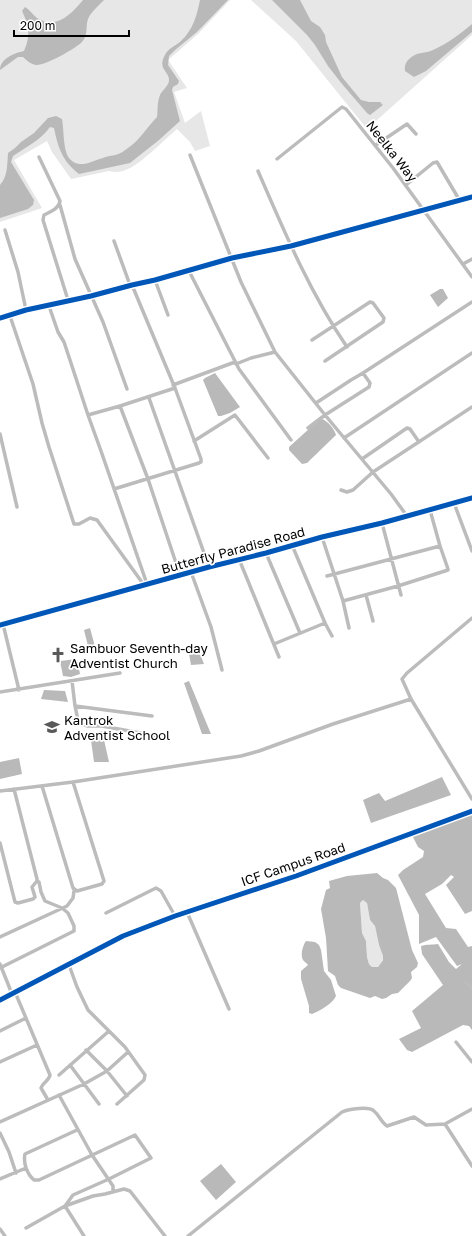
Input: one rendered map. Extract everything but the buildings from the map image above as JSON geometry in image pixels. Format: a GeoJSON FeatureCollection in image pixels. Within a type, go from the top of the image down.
{"type":"FeatureCollection","features":[{"type":"Feature","properties":{"kind":"street","name":"Neelka Way"},"geometry":{"type":"LineString","coordinates":[[277,158],[342,107],[346,108],[376,145],[472,277]]}},
{"type":"Feature","properties":{"kind":"street"},"geometry":{"type":"LineString","coordinates":[[376,145],[407,124],[416,134]]}},
{"type":"Feature","properties":{"kind":"street"},"geometry":{"type":"LineString","coordinates":[[190,154],[241,282],[275,352],[391,494],[407,516]]}},
{"type":"Feature","properties":{"kind":"street"},"geometry":{"type":"LineString","coordinates":[[38,157],[60,201],[60,206],[75,259],[103,322],[127,389]]}},
{"type":"Feature","properties":{"kind":"street"},"geometry":{"type":"LineString","coordinates":[[406,186],[433,163],[437,162],[460,201]]}},
{"type":"Feature","properties":{"kind":"street"},"geometry":{"type":"LineString","coordinates":[[258,171],[291,246],[333,326],[347,347]]}},
{"type":"Feature","properties":{"kind":"street"},"geometry":{"type":"LineString","coordinates":[[0,318],[26,310],[92,296],[155,280],[232,258],[291,246],[472,197]]}},
{"type":"Feature","properties":{"kind":"street"},"geometry":{"type":"LineString","coordinates":[[60,206],[44,215],[43,220],[68,300]]}},
{"type":"Feature","properties":{"kind":"street"},"geometry":{"type":"LineString","coordinates":[[5,230],[18,272],[26,310]]}},
{"type":"Feature","properties":{"kind":"street"},"geometry":{"type":"LineString","coordinates":[[114,241],[174,387],[201,462],[114,489]]}},
{"type":"Feature","properties":{"kind":"street"},"geometry":{"type":"LineString","coordinates":[[463,264],[472,259]]}},
{"type":"Feature","properties":{"kind":"street"},"geometry":{"type":"LineString","coordinates":[[189,271],[236,363],[291,440]]}},
{"type":"Feature","properties":{"kind":"street"},"geometry":{"type":"LineString","coordinates":[[155,280],[168,315]]}},
{"type":"Feature","properties":{"kind":"street"},"geometry":{"type":"LineString","coordinates":[[312,340],[371,302],[384,318],[383,322],[325,361]]}},
{"type":"Feature","properties":{"kind":"street"},"geometry":{"type":"LineString","coordinates":[[316,403],[472,302]]}},
{"type":"Feature","properties":{"kind":"street"},"geometry":{"type":"LineString","coordinates":[[49,306],[58,332],[64,342],[145,585]]}},
{"type":"Feature","properties":{"kind":"street"},"geometry":{"type":"LineString","coordinates":[[10,316],[33,384],[49,447],[74,524],[79,524],[90,518],[97,520],[145,585]]}},
{"type":"Feature","properties":{"kind":"street"},"geometry":{"type":"LineString","coordinates":[[88,415],[149,398],[236,363],[275,352]]}},
{"type":"Feature","properties":{"kind":"street"},"geometry":{"type":"LineString","coordinates":[[344,438],[472,352]]}},
{"type":"Feature","properties":{"kind":"street"},"geometry":{"type":"LineString","coordinates":[[308,428],[325,415],[369,387],[370,383],[363,373]]}},
{"type":"Feature","properties":{"kind":"street"},"geometry":{"type":"LineString","coordinates":[[149,398],[209,567]]}},
{"type":"Feature","properties":{"kind":"street"},"geometry":{"type":"LineString","coordinates":[[120,406],[148,479],[180,575]]}},
{"type":"Feature","properties":{"kind":"street"},"geometry":{"type":"LineString","coordinates":[[341,490],[349,492],[373,472],[472,407]]}},
{"type":"Feature","properties":{"kind":"street"},"geometry":{"type":"LineString","coordinates":[[194,440],[235,415],[268,458]]}},
{"type":"Feature","properties":{"kind":"street"},"geometry":{"type":"LineString","coordinates":[[362,459],[407,428],[410,429],[419,442]]}},
{"type":"Feature","properties":{"kind":"street"},"geometry":{"type":"LineString","coordinates":[[0,434],[17,507]]}},
{"type":"Feature","properties":{"kind":"street","name":"Butterfly Paradise Road"},"geometry":{"type":"LineString","coordinates":[[2,625],[209,567],[322,537],[382,523],[472,498]]}},
{"type":"Feature","properties":{"kind":"street"},"geometry":{"type":"LineString","coordinates":[[454,503],[472,551]]}},
{"type":"Feature","properties":{"kind":"street"},"geometry":{"type":"LineString","coordinates":[[343,601],[448,570],[430,510]]}},
{"type":"Feature","properties":{"kind":"street"},"geometry":{"type":"LineString","coordinates":[[382,523],[401,595]]}},
{"type":"Feature","properties":{"kind":"street"},"geometry":{"type":"LineString","coordinates":[[322,537],[335,574],[349,628]]}},
{"type":"Feature","properties":{"kind":"street"},"geometry":{"type":"LineString","coordinates":[[467,539],[472,537]]}},
{"type":"Feature","properties":{"kind":"street"},"geometry":{"type":"LineString","coordinates":[[292,545],[332,636]]}},
{"type":"Feature","properties":{"kind":"street"},"geometry":{"type":"LineString","coordinates":[[327,576],[440,546]]}},
{"type":"Feature","properties":{"kind":"street"},"geometry":{"type":"LineString","coordinates":[[266,553],[300,633]]}},
{"type":"Feature","properties":{"kind":"street"},"geometry":{"type":"LineString","coordinates":[[239,559],[279,657]]}},
{"type":"Feature","properties":{"kind":"street"},"geometry":{"type":"LineString","coordinates":[[191,572],[211,627],[222,670]]}},
{"type":"Feature","properties":{"kind":"street"},"geometry":{"type":"LineString","coordinates":[[366,595],[373,621]]}},
{"type":"Feature","properties":{"kind":"street"},"geometry":{"type":"LineString","coordinates":[[472,618],[404,675],[402,679],[411,699],[472,799]]}},
{"type":"Feature","properties":{"kind":"street"},"geometry":{"type":"LineString","coordinates":[[274,644],[325,623]]}},
{"type":"Feature","properties":{"kind":"street"},"geometry":{"type":"LineString","coordinates":[[2,625],[19,690]]}},
{"type":"Feature","properties":{"kind":"street"},"geometry":{"type":"LineString","coordinates":[[0,692],[120,673]]}},
{"type":"Feature","properties":{"kind":"street"},"geometry":{"type":"LineString","coordinates":[[72,681],[78,720],[82,724],[87,726],[102,726],[129,730],[157,736]]}},
{"type":"Feature","properties":{"kind":"street"},"geometry":{"type":"LineString","coordinates":[[0,791],[73,782],[241,756],[411,699]]}},
{"type":"Feature","properties":{"kind":"street"},"geometry":{"type":"LineString","coordinates":[[75,706],[152,716]]}},
{"type":"Feature","properties":{"kind":"street"},"geometry":{"type":"LineString","coordinates":[[73,782],[104,882],[102,884],[77,891],[74,890]]}},
{"type":"Feature","properties":{"kind":"street"},"geometry":{"type":"LineString","coordinates":[[0,937],[62,908],[70,903],[74,895],[74,890],[42,786]]}},
{"type":"Feature","properties":{"kind":"street"},"geometry":{"type":"LineString","coordinates":[[14,789],[41,892],[45,901],[62,908],[71,917],[75,929],[72,933],[0,967],[26,1018],[50,1075],[49,1079],[42,1084],[41,1088],[48,1100]]}},
{"type":"Feature","properties":{"kind":"street","name":"ICF Campus Road"},"geometry":{"type":"LineString","coordinates":[[0,1000],[123,936],[175,916],[296,876],[472,811]]}},
{"type":"Feature","properties":{"kind":"street"},"geometry":{"type":"LineString","coordinates":[[0,844],[16,902],[34,898],[32,887],[37,881]]}},
{"type":"Feature","properties":{"kind":"street"},"geometry":{"type":"LineString","coordinates":[[106,913],[156,888],[161,891],[175,916]]}},
{"type":"Feature","properties":{"kind":"street"},"geometry":{"type":"LineString","coordinates":[[187,912],[229,1009]]}},
{"type":"Feature","properties":{"kind":"street"},"geometry":{"type":"LineString","coordinates":[[69,965],[88,1010],[128,1052],[145,1078],[128,1096],[117,1104]]}},
{"type":"Feature","properties":{"kind":"street"},"geometry":{"type":"LineString","coordinates":[[465,982],[472,988]]}},
{"type":"Feature","properties":{"kind":"street"},"geometry":{"type":"LineString","coordinates":[[0,1031],[26,1018]]}},
{"type":"Feature","properties":{"kind":"street"},"geometry":{"type":"LineString","coordinates":[[59,1075],[109,1031]]}},
{"type":"Feature","properties":{"kind":"street"},"geometry":{"type":"LineString","coordinates":[[456,1042],[472,1062]]}},
{"type":"Feature","properties":{"kind":"street"},"geometry":{"type":"LineString","coordinates":[[0,1062],[37,1045]]}},
{"type":"Feature","properties":{"kind":"street"},"geometry":{"type":"LineString","coordinates":[[86,1050],[107,1071],[128,1096]]}},
{"type":"Feature","properties":{"kind":"street"},"geometry":{"type":"LineString","coordinates":[[0,1122],[84,1084],[107,1071],[128,1052]]}},
{"type":"Feature","properties":{"kind":"street"},"geometry":{"type":"LineString","coordinates":[[70,1065],[99,1104]]}},
{"type":"Feature","properties":{"kind":"street"},"geometry":{"type":"LineString","coordinates":[[59,1095],[77,1130],[113,1186],[113,1192]]}},
{"type":"Feature","properties":{"kind":"street"},"geometry":{"type":"LineString","coordinates":[[188,1236],[342,1112],[369,1108],[374,1110],[382,1123],[387,1126],[414,1117],[426,1125],[445,1124],[472,1109]]}},
{"type":"Feature","properties":{"kind":"street"},"geometry":{"type":"LineString","coordinates":[[445,1124],[472,1166]]}},
{"type":"Feature","properties":{"kind":"street"},"geometry":{"type":"LineString","coordinates":[[65,1206],[73,1195],[152,1158],[135,1134],[36,1180],[32,1178],[26,1168],[25,1154],[77,1130]]}},
{"type":"Feature","properties":{"kind":"street"},"geometry":{"type":"LineString","coordinates":[[0,1133],[16,1173]]}},
{"type":"Feature","properties":{"kind":"street"},"geometry":{"type":"LineString","coordinates":[[0,1180],[26,1168]]}},
{"type":"Feature","properties":{"kind":"street"},"geometry":{"type":"LineString","coordinates":[[26,1228],[65,1206],[92,1196],[124,1190],[130,1191],[165,1236]]}},
{"type":"Feature","properties":{"kind":"street"},"geometry":{"type":"LineString","coordinates":[[65,1206],[84,1236]]}},
{"type":"Feature","properties":{"kind":"street"},"geometry":{"type":"LineString","coordinates":[[0,1229],[5,1236]]}},
{"type":"Feature","properties":{"kind":"shaded area"},"geometry":{"type":"Polygon","coordinates":[[[0,0],[230,0],[198,34],[168,60],[187,88],[174,92],[185,123],[201,111],[210,146],[195,151],[190,142],[177,129],[146,157],[128,169],[118,172],[109,171],[71,179],[52,152],[47,141],[14,160],[42,208],[0,222],[0,0]]]}},
{"type":"Feature","properties":{"kind":"shaded area"},"geometry":{"type":"Polygon","coordinates":[[[83,0],[104,0],[89,17],[86,34],[81,43],[66,53],[40,65],[32,64],[23,57],[18,57],[0,70],[2,63],[8,57],[24,51],[28,40],[28,26],[22,11],[25,7],[37,18],[51,22],[63,19],[83,0]]]}},
{"type":"Feature","properties":{"kind":"shaded area"},"geometry":{"type":"Polygon","coordinates":[[[200,0],[228,0],[197,32],[169,56],[168,65],[179,81],[172,90],[180,121],[130,163],[79,174],[68,164],[59,147],[54,128],[50,127],[38,140],[13,156],[11,162],[34,200],[33,205],[28,209],[0,218],[0,185],[6,174],[8,153],[34,133],[48,118],[56,116],[62,119],[67,154],[73,162],[81,164],[118,154],[132,145],[140,137],[157,117],[159,98],[169,82],[162,64],[166,53],[181,41],[189,32],[196,17],[200,0]]]}},
{"type":"Feature","properties":{"kind":"shaded area"},"geometry":{"type":"Polygon","coordinates":[[[251,0],[472,0],[472,35],[367,129],[296,41],[251,0]]]}},
{"type":"Feature","properties":{"kind":"shaded area"},"geometry":{"type":"Polygon","coordinates":[[[272,0],[300,0],[311,21],[320,27],[325,35],[326,42],[342,77],[361,100],[380,102],[383,105],[370,115],[367,113],[328,66],[307,35],[272,0]]]}},
{"type":"Feature","properties":{"kind":"shaded area"},"geometry":{"type":"Polygon","coordinates":[[[472,24],[472,32],[426,71],[414,77],[405,71],[406,62],[413,56],[431,51],[443,45],[472,24]]]}},
{"type":"Feature","properties":{"kind":"shaded area"},"geometry":{"type":"Polygon","coordinates":[[[440,289],[443,289],[448,298],[438,307],[430,295],[440,289]]]}},
{"type":"Feature","properties":{"kind":"shaded area"},"geometry":{"type":"Polygon","coordinates":[[[215,373],[240,407],[221,416],[218,416],[203,380],[215,373]]]}},
{"type":"Feature","properties":{"kind":"shaded area"},"geometry":{"type":"Polygon","coordinates":[[[322,419],[331,426],[336,435],[307,463],[302,464],[289,450],[289,447],[322,419]]]}},
{"type":"Feature","properties":{"kind":"shaded area"},"geometry":{"type":"Polygon","coordinates":[[[90,628],[97,654],[90,654],[84,630],[90,628]]]}},
{"type":"Feature","properties":{"kind":"shaded area"},"geometry":{"type":"Polygon","coordinates":[[[197,646],[204,664],[191,665],[188,648],[197,646]]]}},
{"type":"Feature","properties":{"kind":"shaded area"},"geometry":{"type":"Polygon","coordinates":[[[77,659],[80,674],[71,677],[63,676],[60,661],[77,659]]]}},
{"type":"Feature","properties":{"kind":"shaded area"},"geometry":{"type":"Polygon","coordinates":[[[189,681],[211,734],[202,734],[184,683],[189,681]]]}},
{"type":"Feature","properties":{"kind":"shaded area"},"geometry":{"type":"Polygon","coordinates":[[[44,690],[65,691],[68,702],[41,699],[44,690]]]}},
{"type":"Feature","properties":{"kind":"shaded area"},"geometry":{"type":"Polygon","coordinates":[[[102,731],[109,762],[94,762],[90,733],[102,731]]]}},
{"type":"Feature","properties":{"kind":"shaded area"},"geometry":{"type":"Polygon","coordinates":[[[19,758],[22,774],[0,779],[0,762],[19,758]]]}},
{"type":"Feature","properties":{"kind":"shaded area"},"geometry":{"type":"Polygon","coordinates":[[[442,777],[451,795],[371,823],[363,800],[379,793],[385,801],[442,777]]]}},
{"type":"Feature","properties":{"kind":"shaded area"},"geometry":{"type":"Polygon","coordinates":[[[472,813],[472,911],[465,914],[446,885],[454,877],[451,875],[442,884],[425,894],[446,928],[456,929],[468,947],[472,946],[472,1030],[469,1026],[463,1025],[412,1052],[407,1050],[399,1039],[421,1028],[412,1011],[443,985],[422,954],[421,946],[438,944],[449,962],[456,969],[462,964],[457,966],[436,937],[419,944],[419,915],[398,875],[423,857],[424,851],[418,847],[412,835],[472,813]]]}},
{"type":"Feature","properties":{"kind":"shaded area"},"geometry":{"type":"Polygon","coordinates":[[[377,873],[388,880],[396,888],[412,950],[418,963],[417,967],[411,972],[412,978],[410,981],[398,993],[392,994],[386,998],[382,999],[375,996],[370,998],[341,988],[338,985],[335,976],[328,971],[326,938],[321,909],[326,890],[330,888],[329,881],[347,876],[377,873]],[[363,900],[360,903],[362,933],[366,941],[369,964],[372,967],[378,967],[383,960],[383,956],[375,926],[370,920],[367,903],[363,900]]]}},
{"type":"Feature","properties":{"kind":"shaded area"},"geometry":{"type":"Polygon","coordinates":[[[363,900],[367,903],[370,920],[375,926],[383,956],[383,959],[378,967],[372,967],[369,964],[367,957],[366,941],[362,933],[360,903],[363,900]]]}},
{"type":"Feature","properties":{"kind":"shaded area"},"geometry":{"type":"Polygon","coordinates":[[[306,941],[315,942],[319,945],[324,971],[331,980],[336,996],[329,1004],[312,1014],[309,1013],[309,1006],[301,979],[301,971],[308,965],[302,958],[303,947],[306,941]]]}},
{"type":"Feature","properties":{"kind":"shaded area"},"geometry":{"type":"Polygon","coordinates":[[[221,1164],[236,1182],[216,1200],[200,1181],[221,1164]]]}},
{"type":"Feature","properties":{"kind":"cycle path"},"geometry":{"type":"LineString","coordinates":[[0,318],[26,310],[155,280],[232,258],[291,246],[472,197]]}},
{"type":"Feature","properties":{"kind":"cycle path"},"geometry":{"type":"LineString","coordinates":[[0,625],[209,567],[322,537],[382,523],[472,498]]}},
{"type":"Feature","properties":{"kind":"cycle path"},"geometry":{"type":"LineString","coordinates":[[0,1000],[123,936],[175,916],[296,876],[472,811]]}},
{"type":"Feature","properties":{"kind":"place","name":"Sambuor Seventh-day Adventist Church"},"geometry":{"type":"Point","coordinates":[58,655]}},
{"type":"Feature","properties":{"kind":"place","name":"Kantrok Adventist School"},"geometry":{"type":"Point","coordinates":[52,727]}}]}
